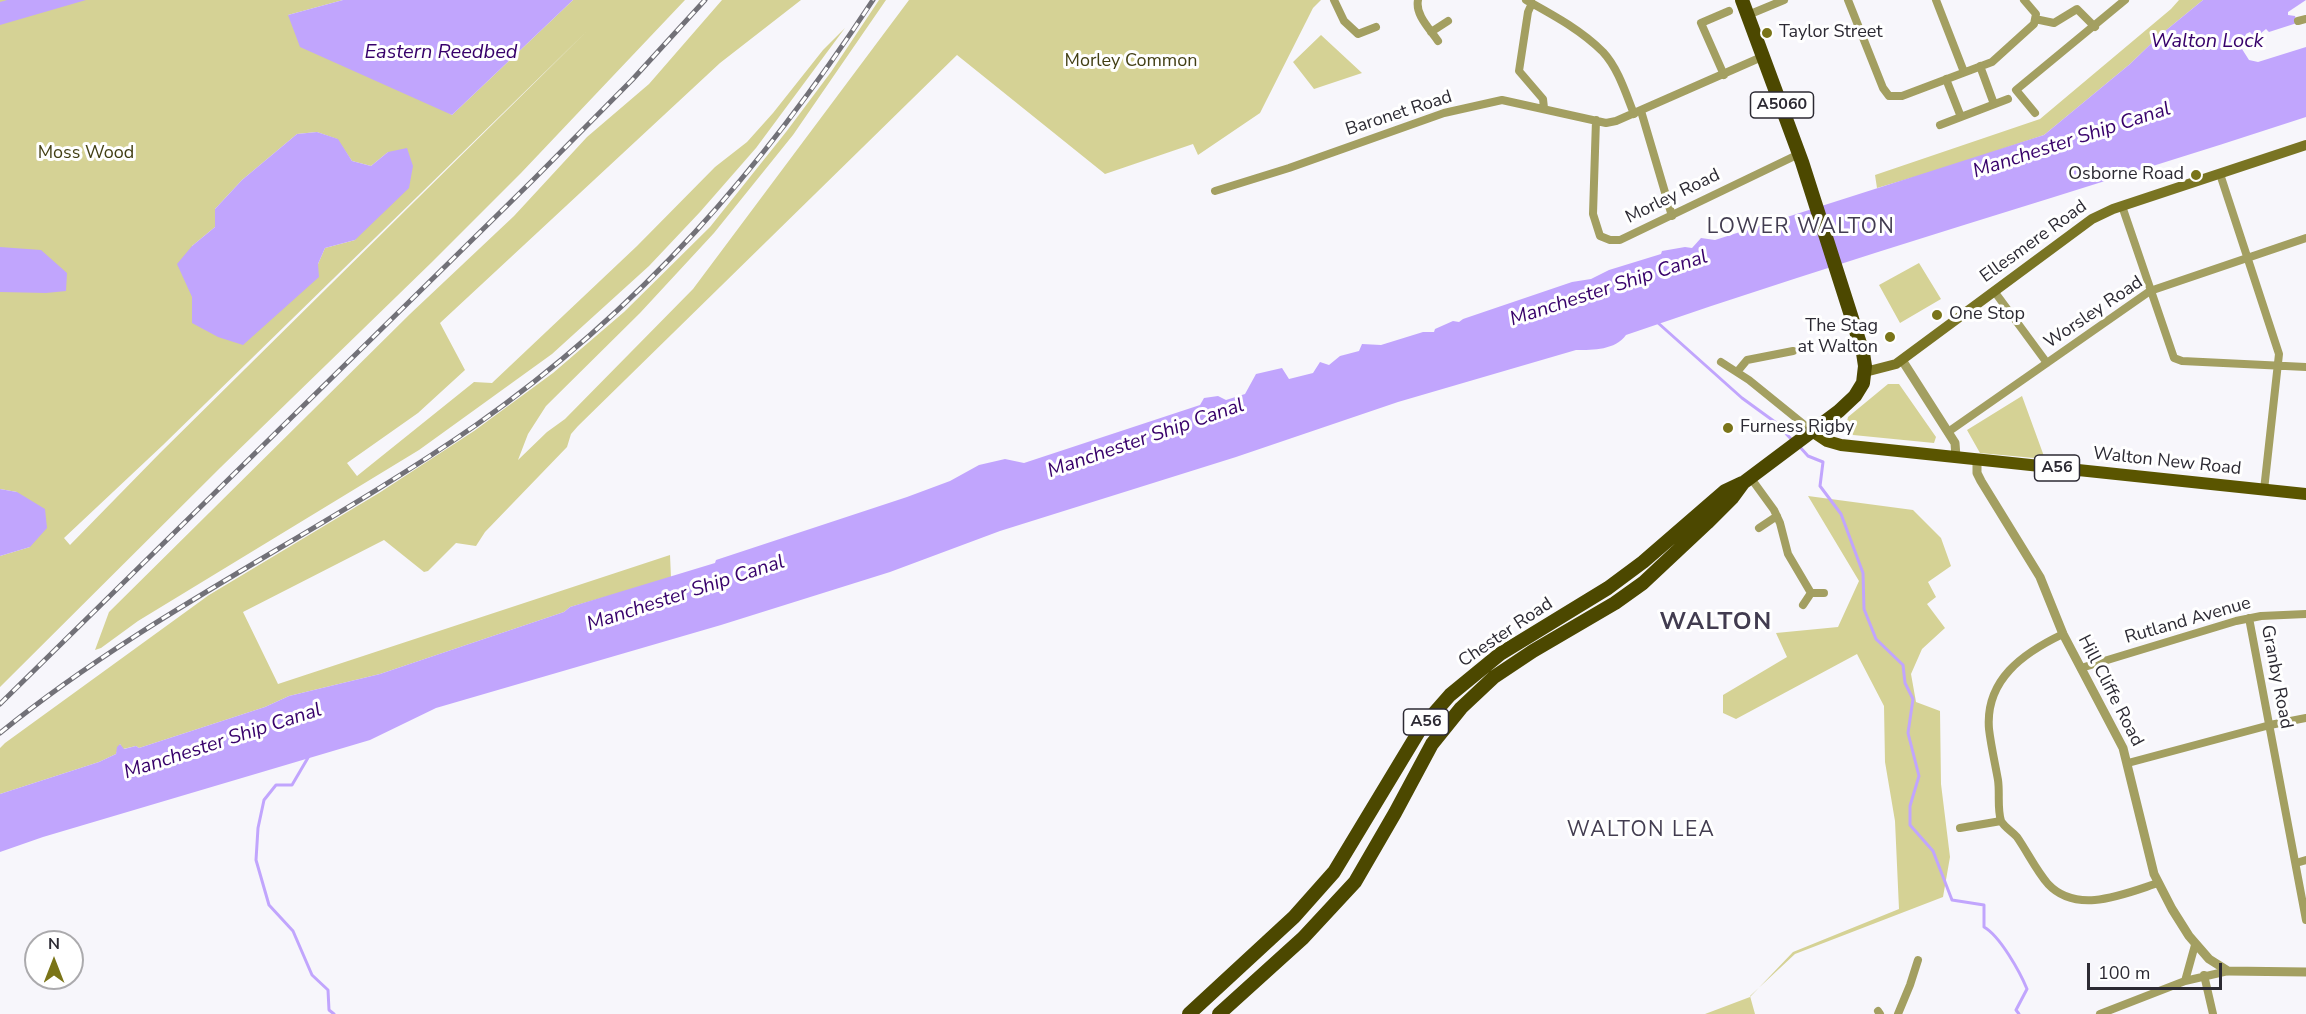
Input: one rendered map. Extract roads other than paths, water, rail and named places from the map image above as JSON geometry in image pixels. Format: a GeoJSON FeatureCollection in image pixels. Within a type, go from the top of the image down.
{"type":"FeatureCollection","features":[{"type":"Feature","properties":{"kind":"highway","name":"A5060"},"geometry":{"type":"LineString","coordinates":[[1742,0],[1801,160],[1863,353],[1865,372]]}},
{"type":"Feature","properties":{"kind":"highway","name":"Chester Road"},"geometry":{"type":"LineString","coordinates":[[1189,1014],[1294,917],[1334,872],[1421,728],[1450,695],[1500,654],[1608,588],[1643,562],[1725,491],[1746,480],[1839,411],[1856,396],[1865,372]]}},
{"type":"Feature","properties":{"kind":"highway","name":"Chester Road"},"geometry":{"type":"LineString","coordinates":[[1219,1014],[1303,938],[1355,882],[1432,744],[1461,708],[1494,677],[1533,651],[1615,603],[1643,583],[1732,498],[1746,480]]}},
{"type":"Feature","properties":{"kind":"main road","name":"Ellesmere Road"},"geometry":{"type":"LineString","coordinates":[[1865,372],[1890,367],[1902,360],[2085,222],[2122,206],[2306,145]]}},
{"type":"Feature","properties":{"kind":"main road","name":"Walton New Road"},"geometry":{"type":"LineString","coordinates":[[1809,434],[1841,445],[2306,495]]}},
{"type":"Feature","properties":{"kind":"street"},"geometry":{"type":"LineString","coordinates":[[1334,0],[1344,21],[1358,34],[1376,27]]}},
{"type":"Feature","properties":{"kind":"street"},"geometry":{"type":"LineString","coordinates":[[1418,0],[1417,8],[1438,41]]}},
{"type":"Feature","properties":{"kind":"street"},"geometry":{"type":"LineString","coordinates":[[1748,15],[1784,0]]}},
{"type":"Feature","properties":{"kind":"street"},"geometry":{"type":"LineString","coordinates":[[1848,0],[1883,88],[1889,96],[1902,96],[1992,63],[2034,24],[2036,14],[2024,0]]}},
{"type":"Feature","properties":{"kind":"street"},"geometry":{"type":"LineString","coordinates":[[1936,0],[1964,72]]}},
{"type":"Feature","properties":{"kind":"street"},"geometry":{"type":"LineString","coordinates":[[2035,113],[2016,90],[2125,0]]}},
{"type":"Feature","properties":{"kind":"street"},"geometry":{"type":"LineString","coordinates":[[1544,108],[1544,99],[1519,71],[1529,2],[1566,22],[1604,53],[1638,113],[1672,216]]}},
{"type":"Feature","properties":{"kind":"street"},"geometry":{"type":"LineString","coordinates":[[2035,19],[2054,23],[2077,9],[2095,27]]}},
{"type":"Feature","properties":{"kind":"street"},"geometry":{"type":"LineString","coordinates":[[1724,75],[1701,23],[1729,11]]}},
{"type":"Feature","properties":{"kind":"street"},"geometry":{"type":"LineString","coordinates":[[1431,32],[1448,21]]}},
{"type":"Feature","properties":{"kind":"street"},"geometry":{"type":"LineString","coordinates":[[1596,120],[1606,123],[1638,113],[1764,56]]}},
{"type":"Feature","properties":{"kind":"street"},"geometry":{"type":"LineString","coordinates":[[1980,66],[1994,104]]}},
{"type":"Feature","properties":{"kind":"street"},"geometry":{"type":"LineString","coordinates":[[1946,79],[1961,117]]}},
{"type":"Feature","properties":{"kind":"street"},"geometry":{"type":"LineString","coordinates":[[1940,125],[2008,99]]}},
{"type":"Feature","properties":{"kind":"street","name":"Baronet Road"},"geometry":{"type":"LineString","coordinates":[[1215,191],[1290,168],[1444,112],[1502,100],[1596,120]]}},
{"type":"Feature","properties":{"kind":"street","name":"Morley Road"},"geometry":{"type":"LineString","coordinates":[[1596,120],[1593,214],[1600,236],[1610,240],[1620,240],[1801,160]]}},
{"type":"Feature","properties":{"kind":"street"},"geometry":{"type":"LineString","coordinates":[[2220,174],[2278,348],[2264,490]]}},
{"type":"Feature","properties":{"kind":"street"},"geometry":{"type":"LineString","coordinates":[[2122,206],[2172,355],[2178,360],[2306,367]]}},
{"type":"Feature","properties":{"kind":"street","name":"Worsley Road"},"geometry":{"type":"LineString","coordinates":[[1948,432],[2150,291],[2306,238]]}},
{"type":"Feature","properties":{"kind":"street"},"geometry":{"type":"LineString","coordinates":[[1994,291],[2047,363]]}},
{"type":"Feature","properties":{"kind":"street"},"geometry":{"type":"LineString","coordinates":[[1737,372],[1747,360],[1793,351]]}},
{"type":"Feature","properties":{"kind":"street"},"geometry":{"type":"LineString","coordinates":[[1902,360],[1955,443],[1956,457]]}},
{"type":"Feature","properties":{"kind":"street"},"geometry":{"type":"LineString","coordinates":[[1721,362],[1737,372],[1809,434]]}},
{"type":"Feature","properties":{"kind":"street","name":"Hill Cliffe Road"},"geometry":{"type":"LineString","coordinates":[[1977,460],[1977,473],[1981,481],[2040,577],[2063,634],[2111,724],[2128,764],[2148,854],[2158,883],[2195,945],[2209,959],[2228,970]]}},
{"type":"Feature","properties":{"kind":"street"},"geometry":{"type":"LineString","coordinates":[[1746,480],[1777,516],[1788,554],[1811,593]]}},
{"type":"Feature","properties":{"kind":"street"},"geometry":{"type":"LineString","coordinates":[[1759,528],[1777,516]]}},
{"type":"Feature","properties":{"kind":"street"},"geometry":{"type":"LineString","coordinates":[[1811,593],[1824,593]]}},
{"type":"Feature","properties":{"kind":"street"},"geometry":{"type":"LineString","coordinates":[[1803,605],[1811,593]]}},
{"type":"Feature","properties":{"kind":"street","name":"Rutland Avenue"},"geometry":{"type":"LineString","coordinates":[[2081,668],[2249,618],[2306,615]]}},
{"type":"Feature","properties":{"kind":"street","name":"Granby Road"},"geometry":{"type":"LineString","coordinates":[[2249,618],[2306,920]]}},
{"type":"Feature","properties":{"kind":"street"},"geometry":{"type":"LineString","coordinates":[[2063,634],[2041,644],[2021,658],[1999,682],[1991,700],[1989,728],[1998,778],[2001,821],[2014,834],[2044,879],[2062,895],[2086,900],[2103,899],[2158,883]]}},
{"type":"Feature","properties":{"kind":"street"},"geometry":{"type":"LineString","coordinates":[[2128,764],[2270,724],[2306,718]]}},
{"type":"Feature","properties":{"kind":"street"},"geometry":{"type":"LineString","coordinates":[[1960,828],[2001,821]]}},
{"type":"Feature","properties":{"kind":"street"},"geometry":{"type":"LineString","coordinates":[[2296,863],[2306,860]]}},
{"type":"Feature","properties":{"kind":"street"},"geometry":{"type":"LineString","coordinates":[[2185,981],[2195,945]]}},
{"type":"Feature","properties":{"kind":"street"},"geometry":{"type":"LineString","coordinates":[[1898,1014],[1911,985],[1918,960]]}},
{"type":"Feature","properties":{"kind":"street"},"geometry":{"type":"LineString","coordinates":[[2100,1014],[2185,981],[2228,970],[2306,972]]}},
{"type":"Feature","properties":{"kind":"street"},"geometry":{"type":"LineString","coordinates":[[2204,975],[2214,1014]]}},
{"type":"Feature","properties":{"kind":"water"},"geometry":{"type":"Polygon","coordinates":[[[7,0],[86,0],[0,25],[0,2],[7,0]]]}},
{"type":"Feature","properties":{"kind":"water","name":"Eastern Reedbed"},"geometry":{"type":"Polygon","coordinates":[[[343,0],[573,0],[452,115],[300,47],[288,15],[343,0]]]}},
{"type":"Feature","properties":{"kind":"water"},"geometry":{"type":"Polygon","coordinates":[[[2203,0],[2306,0],[2288,12],[2288,15],[2295,16],[2297,23],[2269,32],[2266,29],[2255,38],[2250,32],[2246,34],[2242,49],[2249,60],[2258,62],[2306,47],[2306,117],[1711,306],[1626,335],[1610,346],[1576,350],[1398,402],[1236,457],[1000,531],[890,572],[721,625],[436,708],[370,740],[43,837],[0,852],[0,794],[99,762],[116,754],[120,744],[124,749],[136,746],[139,748],[265,707],[289,696],[380,674],[564,612],[570,607],[715,563],[716,560],[907,497],[950,481],[979,465],[1005,459],[1024,463],[1200,405],[1204,398],[1218,396],[1226,400],[1245,394],[1256,374],[1282,368],[1289,379],[1313,373],[1320,362],[1329,365],[1340,356],[1359,351],[1362,344],[1381,345],[1423,332],[1434,332],[1435,329],[1453,321],[1459,322],[1572,282],[1591,279],[1609,270],[1661,254],[1662,251],[1692,248],[1701,238],[1715,240],[2044,135],[2203,0]]]}},
{"type":"Feature","properties":{"kind":"water"},"geometry":{"type":"Polygon","coordinates":[[[317,132],[338,139],[352,161],[371,166],[388,152],[407,148],[413,166],[409,188],[355,240],[325,248],[318,264],[319,277],[243,345],[218,337],[192,323],[192,297],[177,264],[192,246],[215,227],[215,209],[242,180],[297,134],[317,132]]]}},
{"type":"Feature","properties":{"kind":"water"},"geometry":{"type":"Polygon","coordinates":[[[0,247],[41,250],[67,273],[66,291],[0,292],[0,247]]]}},
{"type":"Feature","properties":{"kind":"water"},"geometry":{"type":"Polygon","coordinates":[[[0,489],[17,492],[45,509],[47,528],[30,547],[0,556],[0,489]]]}},
{"type":"Feature","properties":{"kind":"waterway"},"geometry":{"type":"LineString","coordinates":[[1657,322],[1742,398],[1775,422],[1792,440]]}},
{"type":"Feature","properties":{"kind":"waterway"},"geometry":{"type":"LineString","coordinates":[[1799,446],[1808,456],[1823,462],[1820,486],[1841,514],[1863,573],[1864,609],[1876,639],[1903,665],[1905,683],[1913,699],[1908,733],[1919,776],[1910,806],[1910,825],[1933,851],[1952,900],[1984,905],[1984,927],[2003,946],[2027,989],[2016,1010],[2019,1014]]}},
{"type":"Feature","properties":{"kind":"waterway"},"geometry":{"type":"LineString","coordinates":[[309,756],[292,785],[276,785],[264,800],[258,828],[256,860],[269,905],[293,931],[312,975],[328,990],[329,1010],[334,1014]]}},
{"type":"Feature","properties":{"kind":"railway"},"geometry":{"type":"LineString","coordinates":[[0,704],[532,181],[632,80],[705,0]]}},
{"type":"Feature","properties":{"kind":"railway"},"geometry":{"type":"LineString","coordinates":[[0,733],[115,649],[174,611],[357,502],[476,425],[536,380],[592,333],[645,284],[743,178],[788,121],[873,0]]}},
{"type":"Feature","properties":{"kind":"place","name":"Taylor Street"},"geometry":{"type":"Point","coordinates":[1767,33]}},
{"type":"Feature","properties":{"kind":"place","name":"Osborne Road"},"geometry":{"type":"Point","coordinates":[2196,175]}},
{"type":"Feature","properties":{"kind":"place","name":"One Stop"},"geometry":{"type":"Point","coordinates":[1937,315]}},
{"type":"Feature","properties":{"kind":"place","name":"The Stag at Walton"},"geometry":{"type":"Point","coordinates":[1890,337]}},
{"type":"Feature","properties":{"kind":"place","name":"Furness Rigby"},"geometry":{"type":"Point","coordinates":[1728,428]}},
{"type":"Feature","properties":{"kind":"district","name":"LOWER WALTON"},"geometry":{"type":"Point","coordinates":[1801,228]}},
{"type":"Feature","properties":{"kind":"district","name":"WALTON"},"geometry":{"type":"Point","coordinates":[1716,623]}},
{"type":"Feature","properties":{"kind":"district","name":"WALTON LEA"},"geometry":{"type":"Point","coordinates":[1641,831]}},
{"type":"Feature","properties":{"kind":"water label","name":"Walton Lock"},"geometry":{"type":"Point","coordinates":[2207,42]}},
{"type":"Feature","properties":{"kind":"water label","name":"Manchester Ship Canal"},"geometry":{"type":"Point","coordinates":[2072,141]}},
{"type":"Feature","properties":{"kind":"water label","name":"Manchester Ship Canal"},"geometry":{"type":"Point","coordinates":[1609,289]}},
{"type":"Feature","properties":{"kind":"water label","name":"Manchester Ship Canal"},"geometry":{"type":"Point","coordinates":[1146,439]}},
{"type":"Feature","properties":{"kind":"water label","name":"Manchester Ship Canal"},"geometry":{"type":"Point","coordinates":[686,594]}},
{"type":"Feature","properties":{"kind":"water label","name":"Manchester Ship Canal"},"geometry":{"type":"Point","coordinates":[223,742]}},
{"type":"Feature","properties":{"kind":"park label","name":"Morley Common"},"geometry":{"type":"Point","coordinates":[1131,62]}},
{"type":"Feature","properties":{"kind":"park label","name":"Moss Wood"},"geometry":{"type":"Point","coordinates":[86,154]}}]}
